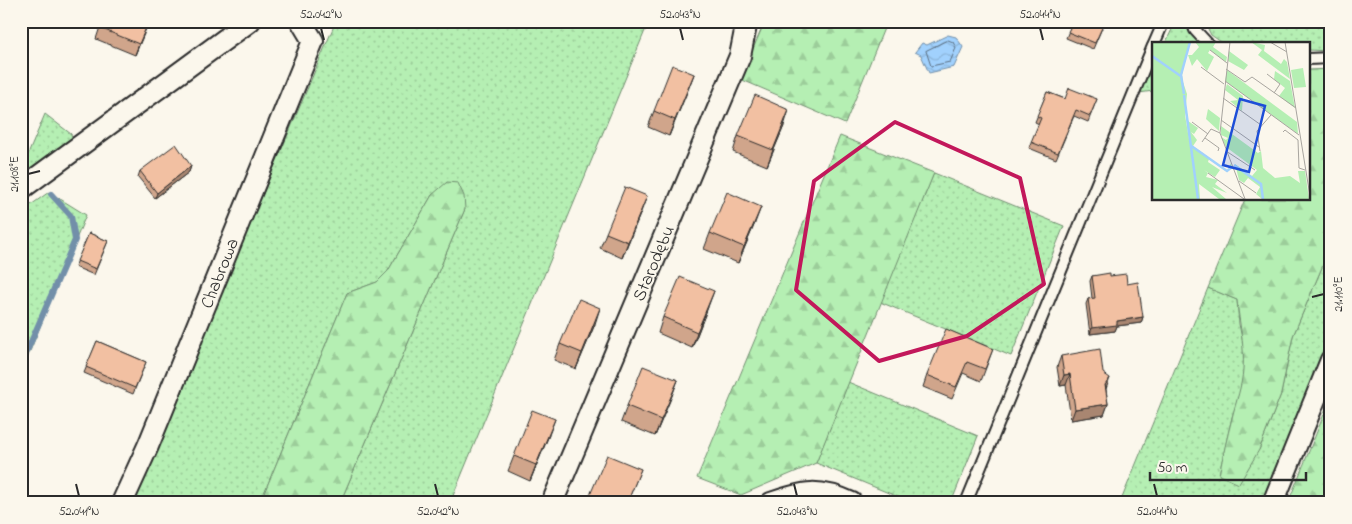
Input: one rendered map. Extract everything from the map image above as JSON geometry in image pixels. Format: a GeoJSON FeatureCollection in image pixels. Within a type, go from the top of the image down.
{"type":"FeatureCollection","features":[{"type":"Feature","properties":{"kind":"street"},"geometry":{"type":"LineString","coordinates":[[21,189],[250,21]]}},
{"type":"Feature","properties":{"kind":"street"},"geometry":{"type":"LineString","coordinates":[[301,21],[314,41]]}},
{"type":"Feature","properties":{"kind":"street","name":"Chabrowa"},"geometry":{"type":"LineString","coordinates":[[122,503],[148,446],[321,21]]}},
{"type":"Feature","properties":{"kind":"street","name":"Starodębu"},"geometry":{"type":"LineString","coordinates":[[552,503],[740,56],[747,21]]}},
{"type":"Feature","properties":{"kind":"street"},"geometry":{"type":"LineString","coordinates":[[1273,503],[1331,360]]}},
{"type":"Feature","properties":{"kind":"street"},"geometry":{"type":"LineString","coordinates":[[771,503],[797,493],[824,492],[852,503]]}},
{"type":"Feature","properties":{"kind":"lane"},"geometry":{"type":"LineString","coordinates":[[1155,42],[1164,21]]}},
{"type":"Feature","properties":{"kind":"lane"},"geometry":{"type":"LineString","coordinates":[[1192,21],[1195,30],[1206,42]]}},
{"type":"Feature","properties":{"kind":"lane"},"geometry":{"type":"LineString","coordinates":[[966,503],[1152,50]]}},
{"type":"Feature","properties":{"kind":"lane"},"geometry":{"type":"LineString","coordinates":[[1310,59],[1331,58]]}},
{"type":"Feature","properties":{"kind":"highlighted area"},"geometry":{"type":"Polygon","coordinates":[[[895,122],[1020,178],[1044,284],[967,336],[879,361],[796,290],[814,181],[895,122]]]}},
{"type":"Feature","properties":{"kind":"green space"},"geometry":{"type":"Polygon","coordinates":[[[336,21],[649,21],[450,503],[340,503],[465,209],[432,195],[388,271],[377,282],[347,293],[260,503],[132,503],[336,21]]]}},
{"type":"Feature","properties":{"kind":"green space"},"geometry":{"type":"Polygon","coordinates":[[[765,21],[887,21],[845,124],[740,79],[765,21]]]}},
{"type":"Feature","properties":{"kind":"green space"},"geometry":{"type":"Polygon","coordinates":[[[1176,21],[1187,21],[1200,42],[1166,42],[1176,21]]]}},
{"type":"Feature","properties":{"kind":"green space"},"geometry":{"type":"Polygon","coordinates":[[[1204,21],[1331,21],[1331,51],[1310,50],[1310,42],[1221,42],[1211,35],[1204,21]]]}},
{"type":"Feature","properties":{"kind":"green space"},"geometry":{"type":"Polygon","coordinates":[[[1152,68],[1152,91],[1139,93],[1152,68]]]}},
{"type":"Feature","properties":{"kind":"green space"},"geometry":{"type":"Polygon","coordinates":[[[1331,69],[1331,246],[1293,336],[1281,394],[1259,450],[1239,484],[1219,475],[1242,376],[1243,352],[1237,300],[1208,288],[1245,200],[1310,200],[1310,70],[1331,69]]]}},
{"type":"Feature","properties":{"kind":"green space"},"geometry":{"type":"Polygon","coordinates":[[[45,114],[71,134],[73,141],[21,178],[21,163],[24,164],[45,114]]]}},
{"type":"Feature","properties":{"kind":"green space"},"geometry":{"type":"Polygon","coordinates":[[[840,136],[934,173],[816,463],[741,495],[697,478],[840,136]]]}},
{"type":"Feature","properties":{"kind":"green space"},"geometry":{"type":"Polygon","coordinates":[[[934,173],[1064,226],[1011,356],[880,302],[934,173]]]}},
{"type":"Feature","properties":{"kind":"green space"},"geometry":{"type":"Polygon","coordinates":[[[447,182],[458,183],[464,196],[465,209],[340,503],[260,503],[347,293],[377,282],[388,271],[432,195],[447,182]]]}},
{"type":"Feature","properties":{"kind":"green space"},"geometry":{"type":"Polygon","coordinates":[[[49,192],[86,215],[21,373],[21,212],[49,192]]]}},
{"type":"Feature","properties":{"kind":"green space"},"geometry":{"type":"Polygon","coordinates":[[[1331,246],[1331,339],[1264,503],[1120,503],[1208,288],[1237,300],[1244,348],[1241,389],[1232,417],[1219,474],[1259,450],[1281,394],[1293,336],[1331,246]]]}},
{"type":"Feature","properties":{"kind":"green space"},"geometry":{"type":"Polygon","coordinates":[[[848,382],[978,436],[951,503],[913,503],[816,463],[848,382]]]}},
{"type":"Feature","properties":{"kind":"green space"},"geometry":{"type":"Polygon","coordinates":[[[1331,397],[1331,503],[1288,503],[1331,397]]]}},
{"type":"Feature","properties":{"kind":"water"},"geometry":{"type":"Polygon","coordinates":[[[948,35],[956,37],[963,47],[954,67],[929,73],[921,55],[915,52],[922,43],[927,45],[948,35]]]}},
{"type":"Feature","properties":{"kind":"building"},"geometry":{"type":"Polygon","coordinates":[[[102,21],[143,21],[148,23],[139,44],[100,28],[102,21]]]}},
{"type":"Feature","properties":{"kind":"building"},"geometry":{"type":"Polygon","coordinates":[[[1073,21],[1105,21],[1095,43],[1068,32],[1073,21]]]}},
{"type":"Feature","properties":{"kind":"building"},"geometry":{"type":"Polygon","coordinates":[[[672,65],[694,74],[675,120],[654,111],[672,65]]]}},
{"type":"Feature","properties":{"kind":"building"},"geometry":{"type":"Polygon","coordinates":[[[1069,88],[1097,99],[1090,116],[1076,110],[1058,153],[1031,142],[1041,118],[1037,116],[1047,92],[1065,99],[1069,88]]]}},
{"type":"Feature","properties":{"kind":"building"},"geometry":{"type":"Polygon","coordinates":[[[755,95],[789,110],[773,150],[738,136],[755,95]]]}},
{"type":"Feature","properties":{"kind":"building"},"geometry":{"type":"Polygon","coordinates":[[[176,144],[191,166],[157,193],[140,171],[176,144]]]}},
{"type":"Feature","properties":{"kind":"building"},"geometry":{"type":"Polygon","coordinates":[[[625,187],[647,196],[628,242],[606,233],[625,187]]]}},
{"type":"Feature","properties":{"kind":"building"},"geometry":{"type":"Polygon","coordinates":[[[727,192],[761,207],[744,247],[710,233],[727,192]]]}},
{"type":"Feature","properties":{"kind":"building"},"geometry":{"type":"Polygon","coordinates":[[[89,233],[108,241],[96,269],[77,261],[89,233]]]}},
{"type":"Feature","properties":{"kind":"building"},"geometry":{"type":"Polygon","coordinates":[[[1110,273],[1110,276],[1126,274],[1127,284],[1138,282],[1143,317],[1117,321],[1117,325],[1092,328],[1088,299],[1095,298],[1092,276],[1110,273]]]}},
{"type":"Feature","properties":{"kind":"building"},"geometry":{"type":"Polygon","coordinates":[[[680,277],[714,291],[697,332],[663,317],[680,277]]]}},
{"type":"Feature","properties":{"kind":"building"},"geometry":{"type":"Polygon","coordinates":[[[579,299],[600,308],[582,353],[560,344],[579,299]]]}},
{"type":"Feature","properties":{"kind":"building"},"geometry":{"type":"Polygon","coordinates":[[[946,329],[993,349],[985,369],[967,362],[956,387],[927,375],[946,329]]]}},
{"type":"Feature","properties":{"kind":"building"},"geometry":{"type":"Polygon","coordinates":[[[97,341],[146,362],[135,388],[86,367],[97,341]]]}},
{"type":"Feature","properties":{"kind":"building"},"geometry":{"type":"Polygon","coordinates":[[[1100,349],[1103,373],[1110,378],[1105,385],[1108,404],[1075,409],[1070,374],[1064,375],[1061,356],[1100,349]]]}},
{"type":"Feature","properties":{"kind":"building"},"geometry":{"type":"Polygon","coordinates":[[[643,366],[678,380],[661,420],[627,406],[643,366]]]}},
{"type":"Feature","properties":{"kind":"building"},"geometry":{"type":"Polygon","coordinates":[[[532,410],[555,419],[536,465],[514,456],[532,410]]]}},
{"type":"Feature","properties":{"kind":"building"},"geometry":{"type":"Polygon","coordinates":[[[607,455],[641,469],[627,503],[608,503],[590,495],[607,455]]]}},
{"type":"Feature","properties":{"kind":"waterway"},"geometry":{"type":"LineString","coordinates":[[21,365],[75,240],[71,216],[51,194]]}}]}
